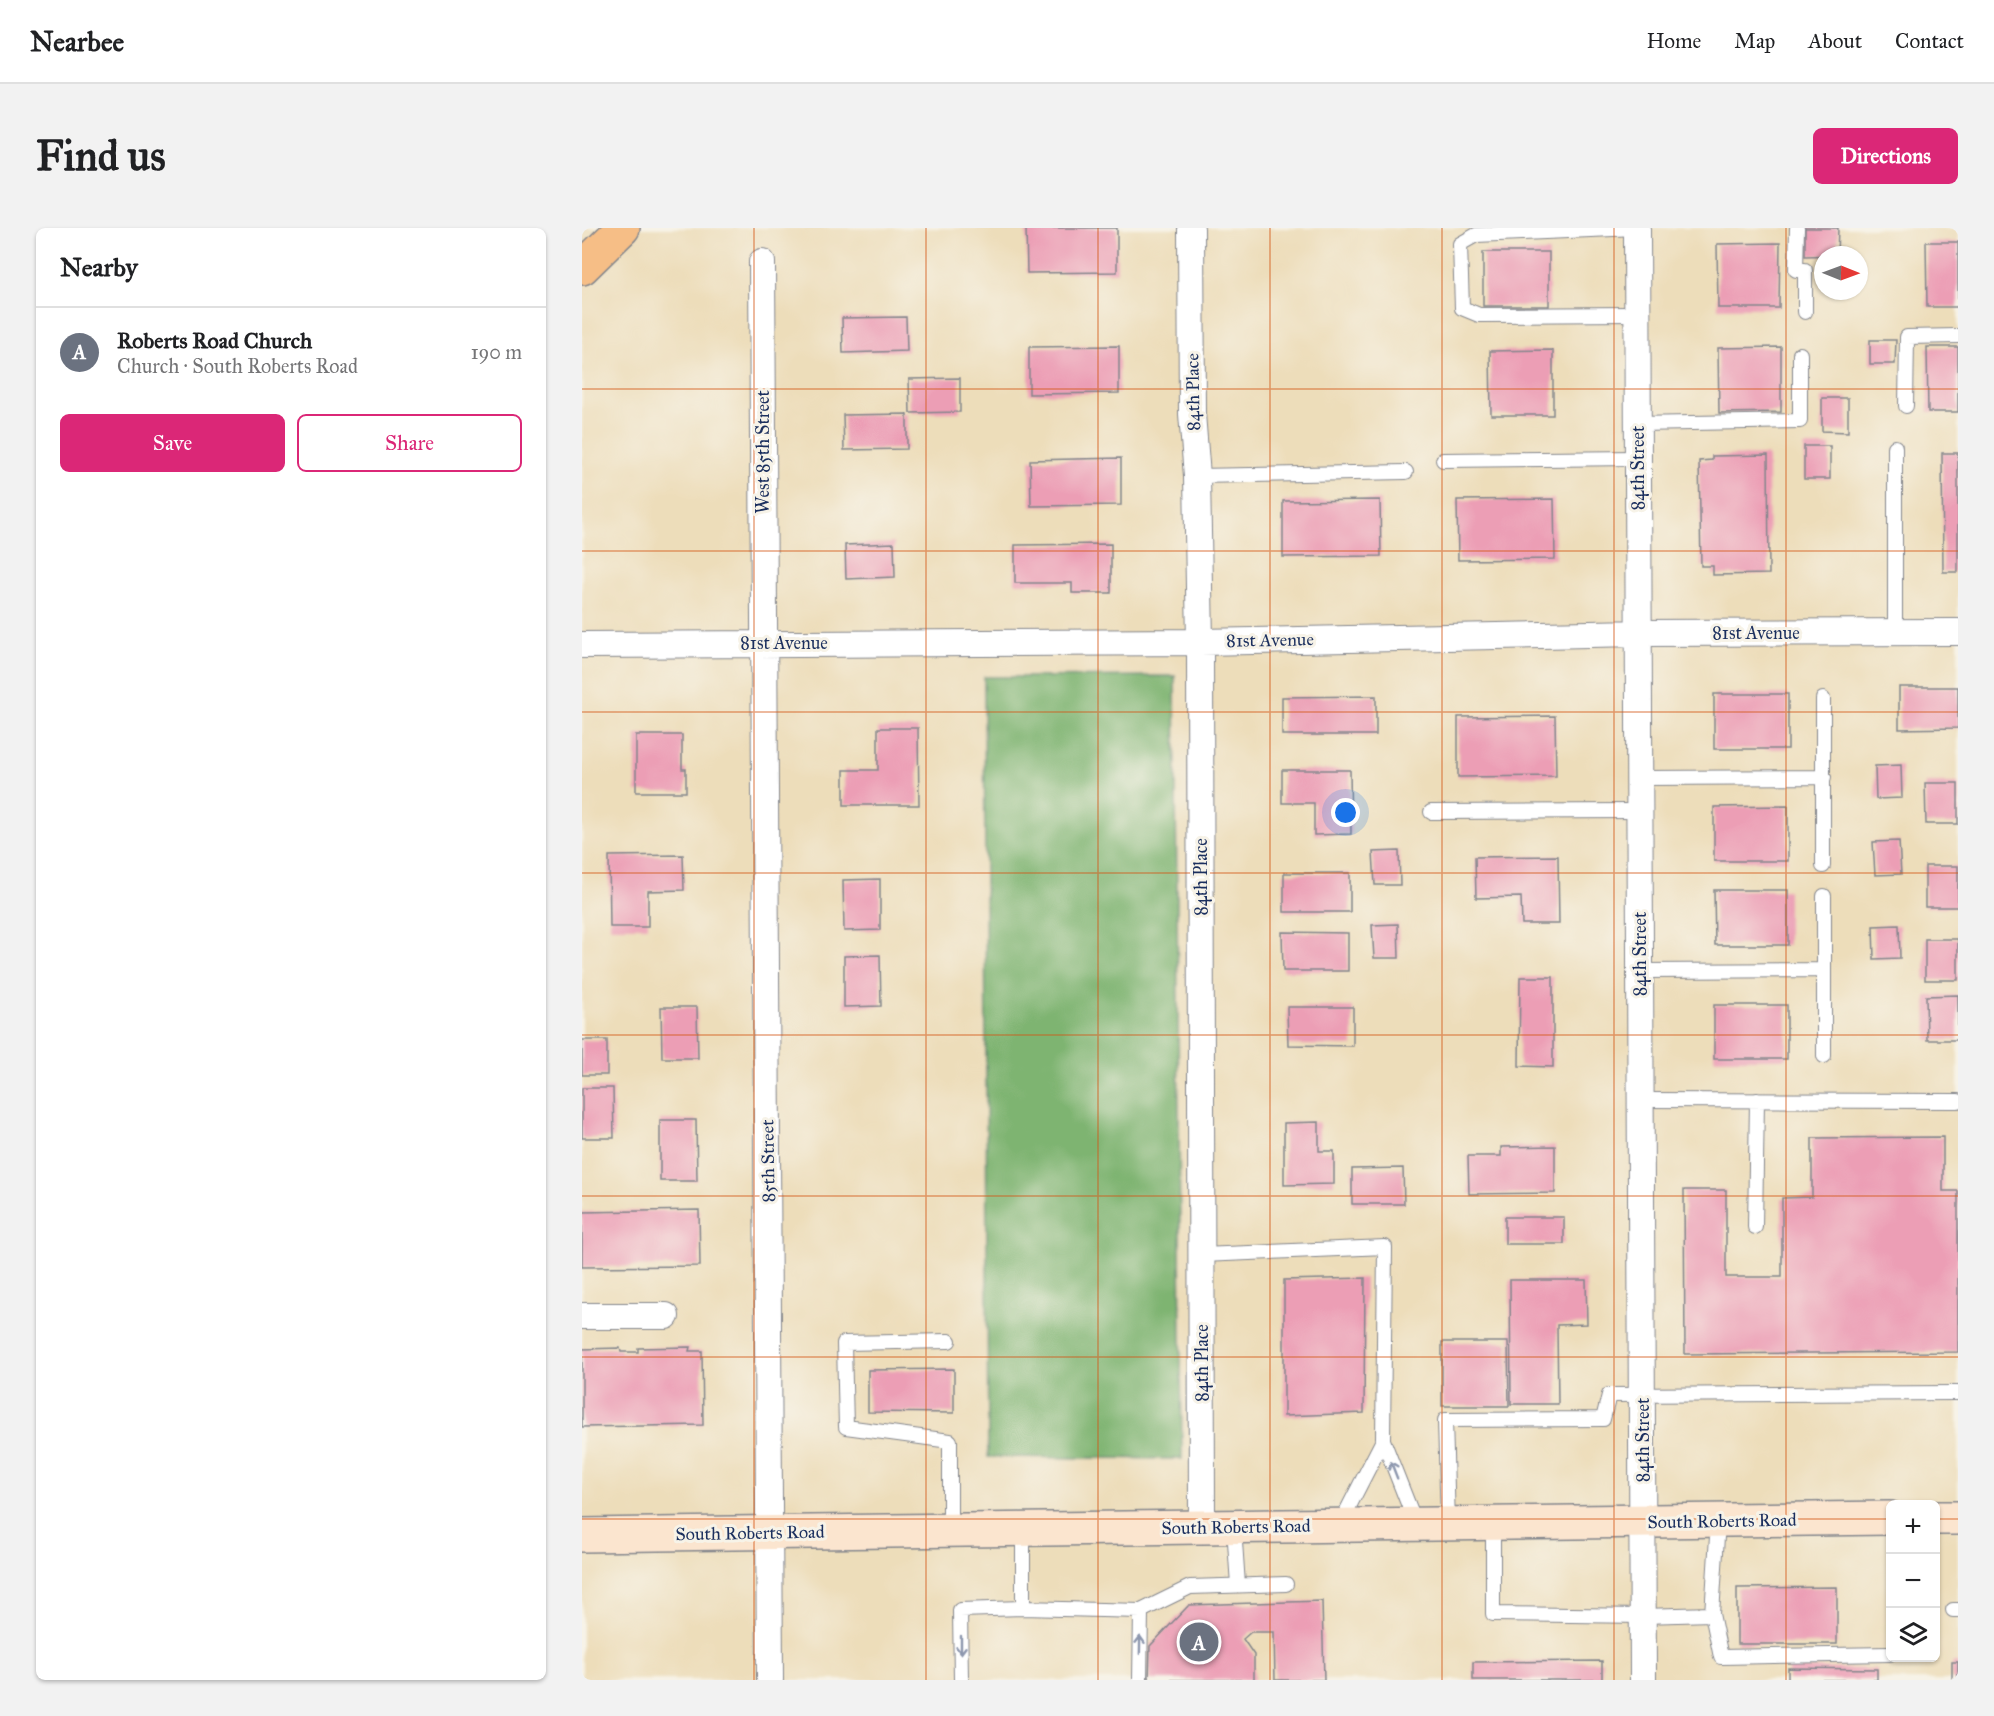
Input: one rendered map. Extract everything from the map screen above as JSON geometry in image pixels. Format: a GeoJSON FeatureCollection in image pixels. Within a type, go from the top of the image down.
{"type":"FeatureCollection","features":[{"type":"Feature","properties":{"kind":"highway"},"geometry":{"type":"LineString","coordinates":[[582,268],[623,228]]}},
{"type":"Feature","properties":{"kind":"street","name":"84th Place"},"geometry":{"type":"LineString","coordinates":[[1191,228],[1192,414],[1197,476],[1200,642],[1202,1527]]}},
{"type":"Feature","properties":{"kind":"street","name":"84th Street"},"geometry":{"type":"LineString","coordinates":[[1636,228],[1644,1521],[1642,1680]]}},
{"type":"Feature","properties":{"kind":"street","name":"West 85th Street"},"geometry":{"type":"LineString","coordinates":[[762,262],[763,643]]}},
{"type":"Feature","properties":{"kind":"street","name":"81st Avenue"},"geometry":{"type":"LineString","coordinates":[[582,645],[1200,642],[1638,633],[1958,632]]}},
{"type":"Feature","properties":{"kind":"street","name":"85th Street"},"geometry":{"type":"LineString","coordinates":[[763,643],[771,1532],[770,1680]]}},
{"type":"Feature","properties":{"kind":"street"},"geometry":{"type":"LineString","coordinates":[[582,1316],[666,1316]]}},
{"type":"Feature","properties":{"kind":"street","name":"South Roberts Road"},"geometry":{"type":"LineString","coordinates":[[582,1535],[1886,1518]]}},
{"type":"Feature","properties":{"kind":"street"},"geometry":{"type":"LineString","coordinates":[[1940,1518],[1958,1518]]}},
{"type":"Feature","properties":{"kind":"lane"},"geometry":{"type":"LineString","coordinates":[[1636,228],[1476,235],[1460,244],[1462,308],[1479,315],[1637,314]]}},
{"type":"Feature","properties":{"kind":"lane"},"geometry":{"type":"LineString","coordinates":[[1797,228],[1796,270],[1805,270],[1805,312]]}},
{"type":"Feature","properties":{"kind":"lane"},"geometry":{"type":"LineString","coordinates":[[1906,406],[1907,337],[1958,336]]}},
{"type":"Feature","properties":{"kind":"lane"},"geometry":{"type":"LineString","coordinates":[[1637,424],[1800,421],[1800,354]]}},
{"type":"Feature","properties":{"kind":"lane"},"geometry":{"type":"LineString","coordinates":[[1895,447],[1895,633]]}},
{"type":"Feature","properties":{"kind":"lane"},"geometry":{"type":"LineString","coordinates":[[1443,460],[1638,458]]}},
{"type":"Feature","properties":{"kind":"lane"},"geometry":{"type":"LineString","coordinates":[[1197,476],[1406,472]]}},
{"type":"Feature","properties":{"kind":"lane"},"geometry":{"type":"LineString","coordinates":[[1823,866],[1824,699]]}},
{"type":"Feature","properties":{"kind":"lane"},"geometry":{"type":"LineString","coordinates":[[1639,778],[1824,777]]}},
{"type":"Feature","properties":{"kind":"lane"},"geometry":{"type":"LineString","coordinates":[[1431,813],[1639,811]]}},
{"type":"Feature","properties":{"kind":"lane"},"geometry":{"type":"LineString","coordinates":[[1824,896],[1824,1056]]}},
{"type":"Feature","properties":{"kind":"lane"},"geometry":{"type":"LineString","coordinates":[[1640,971],[1824,970]]}},
{"type":"Feature","properties":{"kind":"lane"},"geometry":{"type":"LineString","coordinates":[[1641,1100],[1958,1101]]}},
{"type":"Feature","properties":{"kind":"lane"},"geometry":{"type":"LineString","coordinates":[[1755,1227],[1757,1100]]}},
{"type":"Feature","properties":{"kind":"lane"},"geometry":{"type":"LineString","coordinates":[[1202,1255],[1385,1247],[1383,1440],[1416,1524]]}},
{"type":"Feature","properties":{"kind":"lane"},"geometry":{"type":"LineString","coordinates":[[949,1341],[844,1343],[846,1427],[950,1442],[950,1530]]}},
{"type":"Feature","properties":{"kind":"lane"},"geometry":{"type":"LineString","coordinates":[[1448,1524],[1445,1420],[1603,1419],[1609,1395],[1958,1393]]}},
{"type":"Feature","properties":{"kind":"lane"},"geometry":{"type":"LineString","coordinates":[[1340,1525],[1383,1440]]}},
{"type":"Feature","properties":{"kind":"lane"},"geometry":{"type":"LineString","coordinates":[[1718,1521],[1712,1614],[1721,1657],[1886,1653]]}},
{"type":"Feature","properties":{"kind":"lane"},"geometry":{"type":"LineString","coordinates":[[1493,1524],[1493,1614],[1643,1616],[1712,1614]]}},
{"type":"Feature","properties":{"kind":"lane"},"geometry":{"type":"LineString","coordinates":[[1234,1527],[1238,1585]]}},
{"type":"Feature","properties":{"kind":"lane"},"geometry":{"type":"LineString","coordinates":[[1023,1529],[1023,1608]]}},
{"type":"Feature","properties":{"kind":"lane"},"geometry":{"type":"LineString","coordinates":[[961,1680],[960,1610],[1023,1608],[1141,1611],[1190,1587],[1286,1584]]}},
{"type":"Feature","properties":{"kind":"lane"},"geometry":{"type":"LineString","coordinates":[[1140,1680],[1141,1611]]}},
{"type":"Feature","properties":{"kind":"green space"},"geometry":{"type":"Polygon","coordinates":[[[1175,676],[1182,1459],[988,1457],[984,677],[1175,676]]]}},
{"type":"Feature","properties":{"kind":"building"},"geometry":{"type":"Polygon","coordinates":[[[1026,228],[1117,228],[1117,272],[1027,273],[1026,228]]]}},
{"type":"Feature","properties":{"kind":"building"},"geometry":{"type":"Polygon","coordinates":[[[1805,228],[1838,228],[1837,246],[1814,246],[1814,256],[1805,256],[1805,228]]]}},
{"type":"Feature","properties":{"kind":"building"},"geometry":{"type":"Polygon","coordinates":[[[1926,242],[1958,242],[1958,307],[1927,307],[1926,242]]]}},
{"type":"Feature","properties":{"kind":"building"},"geometry":{"type":"Polygon","coordinates":[[[1780,243],[1779,308],[1718,308],[1717,244],[1780,243]]]}},
{"type":"Feature","properties":{"kind":"building"},"geometry":{"type":"Polygon","coordinates":[[[1483,252],[1549,252],[1549,306],[1483,306],[1483,252]]]}},
{"type":"Feature","properties":{"kind":"building"},"geometry":{"type":"Polygon","coordinates":[[[906,317],[907,351],[843,353],[842,318],[906,317]]]}},
{"type":"Feature","properties":{"kind":"building"},"geometry":{"type":"Polygon","coordinates":[[[1870,340],[1896,340],[1895,364],[1870,364],[1870,340]]]}},
{"type":"Feature","properties":{"kind":"building"},"geometry":{"type":"Polygon","coordinates":[[[1119,346],[1119,393],[1029,394],[1029,347],[1119,346]]]}},
{"type":"Feature","properties":{"kind":"building"},"geometry":{"type":"Polygon","coordinates":[[[1781,347],[1781,412],[1719,413],[1718,348],[1781,347]]]}},
{"type":"Feature","properties":{"kind":"building"},"geometry":{"type":"Polygon","coordinates":[[[1927,347],[1958,347],[1958,412],[1928,412],[1927,347]]]}},
{"type":"Feature","properties":{"kind":"building"},"geometry":{"type":"Polygon","coordinates":[[[1553,350],[1553,415],[1491,415],[1490,351],[1553,350]]]}},
{"type":"Feature","properties":{"kind":"building"},"geometry":{"type":"Polygon","coordinates":[[[960,378],[960,412],[910,413],[909,379],[960,378]]]}},
{"type":"Feature","properties":{"kind":"building"},"geometry":{"type":"Polygon","coordinates":[[[1822,398],[1848,398],[1848,432],[1822,431],[1822,398]]]}},
{"type":"Feature","properties":{"kind":"building"},"geometry":{"type":"Polygon","coordinates":[[[907,414],[907,449],[844,450],[843,415],[907,414]]]}},
{"type":"Feature","properties":{"kind":"building"},"geometry":{"type":"Polygon","coordinates":[[[1804,446],[1830,446],[1830,479],[1804,479],[1804,446]]]}},
{"type":"Feature","properties":{"kind":"building"},"geometry":{"type":"Polygon","coordinates":[[[1942,453],[1958,453],[1958,572],[1943,572],[1942,453]]]}},
{"type":"Feature","properties":{"kind":"building"},"geometry":{"type":"Polygon","coordinates":[[[1768,455],[1769,574],[1713,575],[1713,566],[1701,566],[1699,461],[1712,460],[1712,456],[1768,455]]]}},
{"type":"Feature","properties":{"kind":"building"},"geometry":{"type":"Polygon","coordinates":[[[1121,458],[1121,505],[1031,506],[1030,460],[1121,458]]]}},
{"type":"Feature","properties":{"kind":"building"},"geometry":{"type":"Polygon","coordinates":[[[1554,499],[1555,559],[1458,560],[1457,500],[1554,499]]]}},
{"type":"Feature","properties":{"kind":"building"},"geometry":{"type":"Polygon","coordinates":[[[1380,500],[1381,556],[1283,557],[1283,501],[1380,500]]]}},
{"type":"Feature","properties":{"kind":"building"},"geometry":{"type":"Polygon","coordinates":[[[894,543],[895,577],[846,579],[845,545],[894,543]]]}},
{"type":"Feature","properties":{"kind":"building"},"geometry":{"type":"Polygon","coordinates":[[[1111,544],[1111,593],[1072,593],[1072,583],[1015,583],[1015,545],[1111,544]]]}},
{"type":"Feature","properties":{"kind":"building"},"geometry":{"type":"Polygon","coordinates":[[[1899,687],[1958,687],[1958,728],[1899,729],[1899,687]]]}},
{"type":"Feature","properties":{"kind":"building"},"geometry":{"type":"Polygon","coordinates":[[[1714,694],[1788,694],[1788,749],[1714,749],[1714,694]]]}},
{"type":"Feature","properties":{"kind":"building"},"geometry":{"type":"Polygon","coordinates":[[[1376,696],[1376,735],[1282,735],[1282,697],[1376,696]]]}},
{"type":"Feature","properties":{"kind":"building"},"geometry":{"type":"Polygon","coordinates":[[[1555,716],[1556,776],[1458,777],[1458,717],[1555,716]]]}},
{"type":"Feature","properties":{"kind":"building"},"geometry":{"type":"Polygon","coordinates":[[[878,728],[918,728],[919,805],[844,805],[844,770],[878,770],[878,728]]]}},
{"type":"Feature","properties":{"kind":"building"},"geometry":{"type":"Polygon","coordinates":[[[636,735],[682,735],[682,769],[686,769],[686,792],[636,792],[636,735]]]}},
{"type":"Feature","properties":{"kind":"building"},"geometry":{"type":"Polygon","coordinates":[[[1901,765],[1902,798],[1876,799],[1875,766],[1901,765]]]}},
{"type":"Feature","properties":{"kind":"building"},"geometry":{"type":"Polygon","coordinates":[[[1282,770],[1350,770],[1351,834],[1314,835],[1314,803],[1282,803],[1282,770]]]}},
{"type":"Feature","properties":{"kind":"building"},"geometry":{"type":"Polygon","coordinates":[[[1925,783],[1958,783],[1958,824],[1926,824],[1925,783]]]}},
{"type":"Feature","properties":{"kind":"building"},"geometry":{"type":"Polygon","coordinates":[[[1788,806],[1788,861],[1714,861],[1714,807],[1788,806]]]}},
{"type":"Feature","properties":{"kind":"building"},"geometry":{"type":"Polygon","coordinates":[[[1899,841],[1901,874],[1875,875],[1873,842],[1899,841]]]}},
{"type":"Feature","properties":{"kind":"building"},"geometry":{"type":"Polygon","coordinates":[[[1399,851],[1400,885],[1375,885],[1373,852],[1399,851]]]}},
{"type":"Feature","properties":{"kind":"building"},"geometry":{"type":"Polygon","coordinates":[[[683,855],[684,890],[648,891],[648,927],[610,927],[609,856],[683,855]]]}},
{"type":"Feature","properties":{"kind":"building"},"geometry":{"type":"Polygon","coordinates":[[[1558,856],[1559,924],[1522,924],[1521,897],[1476,898],[1475,857],[1558,856]]]}},
{"type":"Feature","properties":{"kind":"building"},"geometry":{"type":"Polygon","coordinates":[[[1925,866],[1958,866],[1958,907],[1925,907],[1925,866]]]}},
{"type":"Feature","properties":{"kind":"building"},"geometry":{"type":"Polygon","coordinates":[[[1284,873],[1350,873],[1350,912],[1284,912],[1284,873]]]}},
{"type":"Feature","properties":{"kind":"building"},"geometry":{"type":"Polygon","coordinates":[[[880,879],[880,930],[844,931],[843,880],[880,879]]]}},
{"type":"Feature","properties":{"kind":"building"},"geometry":{"type":"Polygon","coordinates":[[[1714,890],[1788,890],[1788,945],[1715,945],[1714,890]]]}},
{"type":"Feature","properties":{"kind":"building"},"geometry":{"type":"Polygon","coordinates":[[[1398,924],[1399,958],[1374,958],[1372,925],[1398,924]]]}},
{"type":"Feature","properties":{"kind":"building"},"geometry":{"type":"Polygon","coordinates":[[[1899,925],[1900,958],[1874,959],[1873,926],[1899,925]]]}},
{"type":"Feature","properties":{"kind":"building"},"geometry":{"type":"Polygon","coordinates":[[[1282,932],[1348,933],[1348,971],[1283,971],[1282,932]]]}},
{"type":"Feature","properties":{"kind":"building"},"geometry":{"type":"Polygon","coordinates":[[[1925,939],[1958,939],[1958,980],[1925,980],[1925,939]]]}},
{"type":"Feature","properties":{"kind":"building"},"geometry":{"type":"Polygon","coordinates":[[[880,955],[881,1006],[844,1007],[844,956],[880,955]]]}},
{"type":"Feature","properties":{"kind":"building"},"geometry":{"type":"Polygon","coordinates":[[[1520,977],[1553,977],[1553,1067],[1519,1066],[1520,977]]]}},
{"type":"Feature","properties":{"kind":"building"},"geometry":{"type":"Polygon","coordinates":[[[1958,995],[1958,1040],[1927,1040],[1926,996],[1958,995]]]}},
{"type":"Feature","properties":{"kind":"building"},"geometry":{"type":"Polygon","coordinates":[[[1714,1005],[1787,1005],[1787,1059],[1714,1059],[1714,1005]]]}},
{"type":"Feature","properties":{"kind":"building"},"geometry":{"type":"Polygon","coordinates":[[[661,1007],[697,1007],[698,1058],[662,1058],[661,1007]]]}},
{"type":"Feature","properties":{"kind":"building"},"geometry":{"type":"Polygon","coordinates":[[[1287,1007],[1353,1007],[1353,1046],[1288,1045],[1287,1007]]]}},
{"type":"Feature","properties":{"kind":"building"},"geometry":{"type":"Polygon","coordinates":[[[582,1040],[607,1040],[607,1075],[582,1075],[582,1040]]]}},
{"type":"Feature","properties":{"kind":"building"},"geometry":{"type":"Polygon","coordinates":[[[582,1088],[613,1088],[614,1138],[582,1138],[582,1088]]]}},
{"type":"Feature","properties":{"kind":"building"},"geometry":{"type":"Polygon","coordinates":[[[660,1120],[696,1120],[697,1181],[660,1181],[660,1120]]]}},
{"type":"Feature","properties":{"kind":"building"},"geometry":{"type":"Polygon","coordinates":[[[1319,1122],[1319,1151],[1334,1151],[1334,1184],[1284,1185],[1284,1123],[1319,1122]]]}},
{"type":"Feature","properties":{"kind":"building"},"geometry":{"type":"Polygon","coordinates":[[[1943,1137],[1943,1191],[1958,1191],[1958,1352],[1685,1354],[1684,1190],[1726,1190],[1726,1277],[1782,1277],[1782,1198],[1812,1197],[1812,1138],[1943,1137]]]}},
{"type":"Feature","properties":{"kind":"building"},"geometry":{"type":"Polygon","coordinates":[[[1555,1146],[1555,1193],[1469,1194],[1468,1156],[1501,1156],[1501,1147],[1555,1146]]]}},
{"type":"Feature","properties":{"kind":"building"},"geometry":{"type":"Polygon","coordinates":[[[1403,1168],[1404,1204],[1352,1204],[1352,1169],[1403,1168]]]}},
{"type":"Feature","properties":{"kind":"building"},"geometry":{"type":"Polygon","coordinates":[[[699,1210],[700,1266],[582,1267],[582,1212],[699,1210]]]}},
{"type":"Feature","properties":{"kind":"building"},"geometry":{"type":"Polygon","coordinates":[[[1505,1217],[1564,1217],[1564,1244],[1505,1244],[1505,1217]]]}},
{"type":"Feature","properties":{"kind":"building"},"geometry":{"type":"Polygon","coordinates":[[[1365,1278],[1364,1413],[1284,1416],[1284,1280],[1365,1278]]]}},
{"type":"Feature","properties":{"kind":"building"},"geometry":{"type":"Polygon","coordinates":[[[1510,1280],[1586,1280],[1587,1324],[1557,1325],[1558,1404],[1511,1404],[1510,1280]]]}},
{"type":"Feature","properties":{"kind":"building"},"geometry":{"type":"Polygon","coordinates":[[[1442,1342],[1508,1342],[1509,1406],[1442,1406],[1442,1342]]]}},
{"type":"Feature","properties":{"kind":"building"},"geometry":{"type":"Polygon","coordinates":[[[690,1347],[689,1351],[702,1351],[703,1425],[582,1427],[582,1349],[620,1348],[621,1352],[638,1352],[638,1348],[690,1347]]]}},
{"type":"Feature","properties":{"kind":"building"},"geometry":{"type":"Polygon","coordinates":[[[954,1369],[954,1413],[868,1412],[868,1370],[954,1369]]]}},
{"type":"Feature","properties":{"kind":"building"},"geometry":{"type":"Polygon","coordinates":[[[1837,1587],[1837,1644],[1737,1644],[1737,1588],[1837,1587]]]}},
{"type":"Feature","properties":{"kind":"building"},"geometry":{"type":"Polygon","coordinates":[[[1322,1601],[1324,1680],[1275,1680],[1274,1632],[1251,1632],[1243,1639],[1254,1655],[1254,1680],[1149,1680],[1150,1646],[1189,1605],[1322,1601]]]}},
{"type":"Feature","properties":{"kind":"building"},"geometry":{"type":"Polygon","coordinates":[[[1602,1661],[1602,1680],[1473,1680],[1473,1662],[1602,1661]]]}},
{"type":"Feature","properties":{"kind":"building"},"geometry":{"type":"Polygon","coordinates":[[[1952,1662],[1958,1662],[1958,1680],[1952,1680],[1952,1662]]]}},
{"type":"Feature","properties":{"kind":"building"},"geometry":{"type":"Polygon","coordinates":[[[1788,1668],[1877,1669],[1877,1680],[1788,1680],[1788,1668]]]}},
{"type":"Feature","properties":{"kind":"place","name":"Roberts Road Church"},"geometry":{"type":"Point","coordinates":[1199,1642]}}]}
